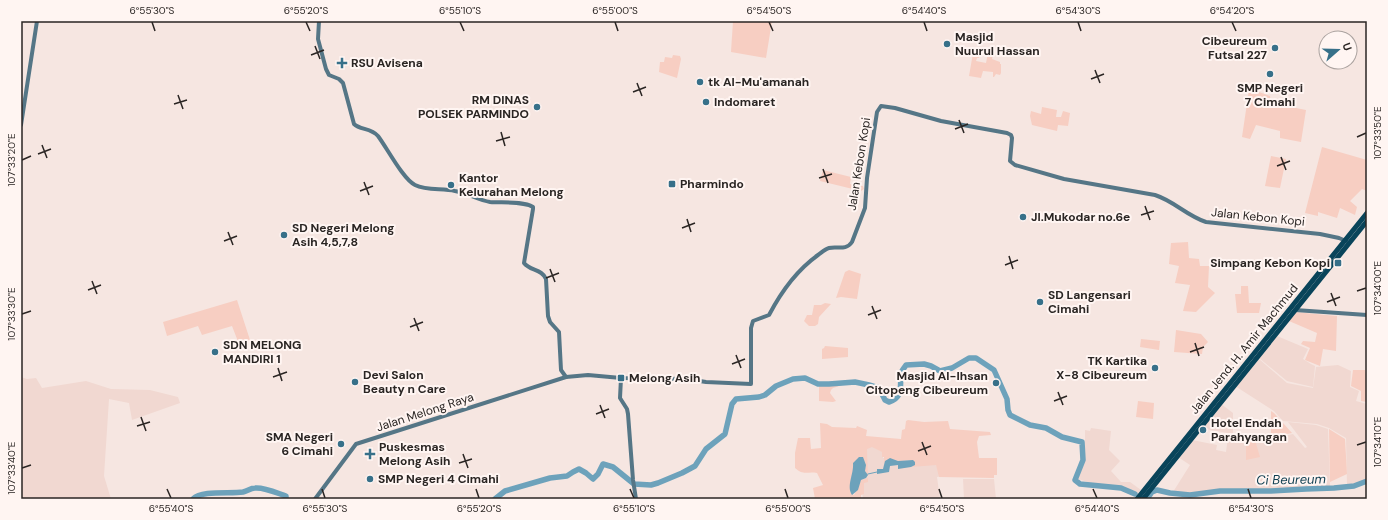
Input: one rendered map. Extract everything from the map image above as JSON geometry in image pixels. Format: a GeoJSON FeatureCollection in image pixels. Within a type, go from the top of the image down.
{"type":"FeatureCollection","features":[{"type":"Feature","properties":{"kind":"highway","name":"Jalan Jend. H. Amir Machmud"},"geometry":{"type":"LineString","coordinates":[[1143,499],[1295,310],[1347,242],[1367,213]]}},
{"type":"Feature","properties":{"kind":"highway","name":"Jalan Jend. H. Amir Machmud"},"geometry":{"type":"LineString","coordinates":[[1137,499],[1347,242],[1367,221]]}},
{"type":"Feature","properties":{"kind":"main road"},"geometry":{"type":"LineString","coordinates":[[21,125],[37,21]]}},
{"type":"Feature","properties":{"kind":"main road"},"geometry":{"type":"LineString","coordinates":[[319,21],[317,36],[326,69],[329,75],[339,79],[343,83],[354,124],[371,131],[378,136],[401,170],[414,184],[430,188],[455,191],[486,201],[524,204],[532,207],[533,211],[524,263],[544,274],[546,279],[548,316],[550,322],[559,332],[561,370],[566,377]]}},
{"type":"Feature","properties":{"kind":"main road","name":"Jalan Kebon Kopi"},"geometry":{"type":"LineString","coordinates":[[621,378],[687,379],[706,382],[751,384],[751,328],[753,321],[769,315],[795,275],[808,262],[828,248],[846,247],[852,242],[865,208],[877,112],[881,106],[895,108],[941,121],[1010,134],[1012,138],[1010,161],[1015,165],[1064,179],[1155,195],[1168,200],[1189,215],[1206,222],[1286,230],[1339,238],[1347,242]]}},
{"type":"Feature","properties":{"kind":"main road"},"geometry":{"type":"LineString","coordinates":[[1295,310],[1367,315]]}},
{"type":"Feature","properties":{"kind":"main road","name":"Jalan Melong Raya"},"geometry":{"type":"LineString","coordinates":[[315,499],[356,444],[566,377],[588,375],[621,378]]}},
{"type":"Feature","properties":{"kind":"main road"},"geometry":{"type":"LineString","coordinates":[[621,378],[620,398],[627,409],[628,414],[633,487],[636,499]]}},
{"type":"Feature","properties":{"kind":"shaded area"},"geometry":{"type":"Polygon","coordinates":[[[733,21],[772,21],[766,58],[731,52],[733,21]]]}},
{"type":"Feature","properties":{"kind":"shaded area"},"geometry":{"type":"Polygon","coordinates":[[[973,53],[980,54],[976,61],[986,63],[988,53],[993,54],[992,59],[1000,62],[1001,64],[1000,75],[996,74],[993,77],[993,72],[983,71],[981,78],[969,76],[973,53]]]}},
{"type":"Feature","properties":{"kind":"shaded area"},"geometry":{"type":"Polygon","coordinates":[[[673,55],[680,56],[681,59],[677,78],[659,72],[660,62],[664,62],[665,57],[672,58],[673,55]]]}},
{"type":"Feature","properties":{"kind":"shaded area"},"geometry":{"type":"Polygon","coordinates":[[[1250,83],[1258,84],[1259,92],[1270,96],[1271,103],[1306,110],[1301,142],[1280,138],[1280,131],[1256,125],[1250,139],[1242,137],[1250,83]]]}},
{"type":"Feature","properties":{"kind":"shaded area"},"geometry":{"type":"Polygon","coordinates":[[[1042,107],[1057,110],[1056,117],[1061,117],[1063,111],[1070,113],[1068,126],[1058,125],[1057,131],[1032,125],[1030,116],[1031,111],[1041,114],[1042,107]]]}},
{"type":"Feature","properties":{"kind":"shaded area"},"geometry":{"type":"Polygon","coordinates":[[[1322,147],[1367,160],[1367,191],[1362,189],[1350,201],[1357,207],[1355,215],[1340,208],[1337,218],[1318,212],[1318,216],[1305,213],[1322,147]]]}},
{"type":"Feature","properties":{"kind":"shaded area"},"geometry":{"type":"Polygon","coordinates":[[[1271,156],[1286,159],[1280,188],[1265,186],[1271,156]]]}},
{"type":"Feature","properties":{"kind":"shaded area"},"geometry":{"type":"Polygon","coordinates":[[[823,170],[851,177],[850,184],[863,186],[864,189],[861,191],[820,181],[823,170]]]}},
{"type":"Feature","properties":{"kind":"shaded area"},"geometry":{"type":"Polygon","coordinates":[[[1188,242],[1189,258],[1199,259],[1200,266],[1209,266],[1208,287],[1215,293],[1196,312],[1183,311],[1190,285],[1175,283],[1179,266],[1169,264],[1171,243],[1188,242]]]}},
{"type":"Feature","properties":{"kind":"shaded area"},"geometry":{"type":"Polygon","coordinates":[[[849,270],[861,274],[857,299],[841,297],[836,298],[845,272],[849,270]]]}},
{"type":"Feature","properties":{"kind":"shaded area"},"geometry":{"type":"Polygon","coordinates":[[[1241,286],[1248,286],[1249,303],[1261,303],[1259,313],[1237,313],[1235,294],[1241,294],[1241,286]]]}},
{"type":"Feature","properties":{"kind":"shaded area"},"geometry":{"type":"Polygon","coordinates":[[[237,300],[250,340],[239,344],[232,326],[202,335],[198,326],[167,336],[163,322],[237,300]]]}},
{"type":"Feature","properties":{"kind":"shaded area"},"geometry":{"type":"Polygon","coordinates":[[[825,303],[831,304],[819,317],[818,324],[815,326],[809,326],[804,321],[807,315],[812,315],[814,305],[821,305],[825,303]]]}},
{"type":"Feature","properties":{"kind":"shaded area"},"geometry":{"type":"Polygon","coordinates":[[[1295,312],[1337,316],[1336,351],[1323,349],[1320,366],[1305,360],[1310,348],[1301,344],[1303,341],[1315,342],[1317,333],[1289,321],[1295,312]]]}},
{"type":"Feature","properties":{"kind":"shaded area"},"geometry":{"type":"Polygon","coordinates":[[[1176,330],[1201,334],[1208,342],[1203,347],[1202,354],[1174,352],[1176,330]]]}},
{"type":"Feature","properties":{"kind":"shaded area"},"geometry":{"type":"Polygon","coordinates":[[[1277,336],[1308,349],[1303,359],[1315,366],[1313,387],[1287,381],[1259,358],[1277,336]]]}},
{"type":"Feature","properties":{"kind":"shaded area"},"geometry":{"type":"Polygon","coordinates":[[[1141,339],[1160,341],[1159,350],[1140,347],[1141,339]]]}},
{"type":"Feature","properties":{"kind":"shaded area"},"geometry":{"type":"Polygon","coordinates":[[[825,346],[848,348],[848,357],[822,359],[822,349],[825,346]]]}},
{"type":"Feature","properties":{"kind":"shaded area"},"geometry":{"type":"Polygon","coordinates":[[[1259,359],[1287,383],[1313,388],[1316,367],[1338,365],[1351,371],[1350,387],[1359,391],[1356,401],[1367,404],[1367,481],[1347,486],[1346,438],[1329,428],[1317,424],[1283,421],[1274,411],[1235,386],[1259,359]]]}},
{"type":"Feature","properties":{"kind":"shaded area"},"geometry":{"type":"Polygon","coordinates":[[[1353,370],[1365,370],[1367,378],[1367,402],[1361,401],[1361,391],[1351,386],[1353,370]]]}},
{"type":"Feature","properties":{"kind":"shaded area"},"geometry":{"type":"Polygon","coordinates":[[[21,377],[27,379],[36,378],[42,388],[86,381],[111,389],[150,390],[178,397],[180,403],[132,420],[129,403],[109,399],[104,476],[111,499],[21,499],[21,377]]]}},
{"type":"Feature","properties":{"kind":"shaded area"},"geometry":{"type":"Polygon","coordinates":[[[840,383],[846,384],[833,388],[830,393],[836,401],[819,401],[819,385],[840,383]]]}},
{"type":"Feature","properties":{"kind":"shaded area"},"geometry":{"type":"Polygon","coordinates":[[[1138,401],[1154,403],[1153,419],[1136,417],[1138,401]]]}},
{"type":"Feature","properties":{"kind":"shaded area"},"geometry":{"type":"Polygon","coordinates":[[[1221,404],[1233,413],[1233,434],[1200,428],[1221,404]]]}},
{"type":"Feature","properties":{"kind":"shaded area"},"geometry":{"type":"Polygon","coordinates":[[[1271,411],[1274,413],[1292,433],[1271,437],[1271,411]]]}},
{"type":"Feature","properties":{"kind":"shaded area"},"geometry":{"type":"Polygon","coordinates":[[[906,421],[924,422],[948,421],[950,429],[990,432],[991,435],[979,436],[977,442],[979,458],[997,458],[997,475],[994,475],[994,478],[939,477],[936,465],[911,467],[914,466],[910,460],[899,461],[891,459],[884,463],[882,452],[872,447],[867,449],[868,475],[864,470],[866,467],[865,461],[854,469],[851,480],[850,492],[854,495],[861,480],[868,478],[868,482],[864,483],[864,494],[861,495],[861,499],[815,499],[813,488],[823,485],[817,473],[803,473],[795,468],[795,453],[798,438],[810,438],[811,449],[821,448],[820,423],[827,424],[832,427],[856,428],[857,426],[867,430],[866,436],[901,439],[902,430],[905,429],[906,421]]]}},
{"type":"Feature","properties":{"kind":"shaded area"},"geometry":{"type":"Polygon","coordinates":[[[1288,422],[1316,425],[1328,429],[1330,487],[1213,490],[1195,494],[1173,492],[1190,465],[1178,457],[1192,440],[1217,445],[1216,450],[1226,452],[1228,437],[1269,439],[1293,434],[1305,448],[1307,447],[1288,422]]]}},
{"type":"Feature","properties":{"kind":"shaded area"},"geometry":{"type":"Polygon","coordinates":[[[1091,428],[1111,431],[1109,450],[1120,461],[1111,471],[1121,482],[1130,482],[1141,490],[1136,495],[1125,488],[1091,483],[1078,479],[1085,458],[1085,430],[1090,431],[1091,428]]]}},
{"type":"Feature","properties":{"kind":"shaded area"},"geometry":{"type":"Polygon","coordinates":[[[1329,429],[1345,439],[1347,474],[1330,482],[1329,429]]]}},
{"type":"Feature","properties":{"kind":"shaded area"},"geometry":{"type":"Polygon","coordinates":[[[1246,439],[1255,440],[1260,457],[1246,460],[1246,439]]]}},
{"type":"Feature","properties":{"kind":"shaded area"},"geometry":{"type":"Polygon","coordinates":[[[857,447],[883,447],[883,458],[916,454],[936,462],[947,475],[937,477],[940,499],[863,499],[857,447]]]}},
{"type":"Feature","properties":{"kind":"shaded area"},"geometry":{"type":"Polygon","coordinates":[[[963,479],[994,479],[996,499],[964,499],[963,479]]]}},
{"type":"Feature","properties":{"kind":"water"},"geometry":{"type":"Polygon","coordinates":[[[859,457],[863,457],[866,465],[865,471],[868,475],[866,478],[861,480],[858,490],[852,495],[850,491],[850,484],[853,463],[859,457]]]}},
{"type":"Feature","properties":{"kind":"water"},"geometry":{"type":"Polygon","coordinates":[[[890,458],[898,461],[913,460],[915,465],[898,469],[898,465],[890,466],[889,472],[877,474],[877,469],[883,469],[885,461],[890,458]]]}},
{"type":"Feature","properties":{"kind":"waterway","name":"Ci Beureum"},"geometry":{"type":"LineString","coordinates":[[495,499],[505,491],[550,478],[567,476],[579,469],[593,479],[598,474],[603,464],[613,467],[634,484],[651,485],[658,483],[695,466],[706,449],[725,434],[732,404],[736,399],[759,397],[765,395],[776,386],[793,379],[805,378],[818,384],[855,382],[869,385],[879,388],[885,400],[889,402],[898,397],[900,393],[901,375],[906,365],[924,364],[940,371],[952,368],[969,358],[976,358],[994,370],[1007,399],[1010,415],[1030,425],[1046,428],[1062,437],[1082,442],[1083,460],[1075,480],[1080,484],[1121,488],[1135,494]]}},
{"type":"Feature","properties":{"kind":"waterway"},"geometry":{"type":"LineString","coordinates":[[868,474],[877,472]]}},
{"type":"Feature","properties":{"kind":"waterway","name":"Ci Beureum"},"geometry":{"type":"LineString","coordinates":[[1147,499],[1152,492],[1157,490],[1190,495],[1220,491],[1271,491],[1334,488],[1354,486],[1367,481]]}},
{"type":"Feature","properties":{"kind":"waterway","name":"Ci Beureum"},"geometry":{"type":"LineString","coordinates":[[193,499],[203,494],[237,493],[252,488],[270,490],[286,496],[286,499]]}},
{"type":"Feature","properties":{"kind":"place","name":"Masjid Nuurul Hassan"},"geometry":{"type":"Point","coordinates":[947,44]}},
{"type":"Feature","properties":{"kind":"place","name":"Cibeureum Futsal 227"},"geometry":{"type":"Point","coordinates":[1275,48]}},
{"type":"Feature","properties":{"kind":"place","name":"RSU Avisena"},"geometry":{"type":"Point","coordinates":[342,63]}},
{"type":"Feature","properties":{"kind":"place","name":"SMP Negeri 7 Cimahi"},"geometry":{"type":"Point","coordinates":[1270,74]}},
{"type":"Feature","properties":{"kind":"place","name":"tk Al-Mu'amanah"},"geometry":{"type":"Point","coordinates":[700,82]}},
{"type":"Feature","properties":{"kind":"place","name":"Indomaret"},"geometry":{"type":"Point","coordinates":[706,102]}},
{"type":"Feature","properties":{"kind":"place","name":"RM DINAS POLSEK PARMINDO"},"geometry":{"type":"Point","coordinates":[537,107]}},
{"type":"Feature","properties":{"kind":"place","name":"Pharmindo"},"geometry":{"type":"Point","coordinates":[672,184]}},
{"type":"Feature","properties":{"kind":"place","name":"Kantor Kelurahan Melong"},"geometry":{"type":"Point","coordinates":[451,185]}},
{"type":"Feature","properties":{"kind":"place","name":"Jl.Mukodar no.6e"},"geometry":{"type":"Point","coordinates":[1023,217]}},
{"type":"Feature","properties":{"kind":"place","name":"SD Negeri Melong Asih 4,5,7,8"},"geometry":{"type":"Point","coordinates":[284,235]}},
{"type":"Feature","properties":{"kind":"place","name":"Simpang Kebon Kopi"},"geometry":{"type":"Point","coordinates":[1338,263]}},
{"type":"Feature","properties":{"kind":"place","name":"SD Langensari Cimahi"},"geometry":{"type":"Point","coordinates":[1040,302]}},
{"type":"Feature","properties":{"kind":"place","name":"SDN MELONG MANDIRI 1"},"geometry":{"type":"Point","coordinates":[215,352]}},
{"type":"Feature","properties":{"kind":"place","name":"TK Kartika X-8 Cibeureum"},"geometry":{"type":"Point","coordinates":[1155,368]}},
{"type":"Feature","properties":{"kind":"place","name":"Melong Asih"},"geometry":{"type":"Point","coordinates":[621,378]}},
{"type":"Feature","properties":{"kind":"place","name":"Devi Salon Beauty n Care"},"geometry":{"type":"Point","coordinates":[355,382]}},
{"type":"Feature","properties":{"kind":"place","name":"Masjid Al-Ihsan Citopeng Cibeureum"},"geometry":{"type":"Point","coordinates":[996,383]}},
{"type":"Feature","properties":{"kind":"place","name":"Hotel Endah Parahyangan"},"geometry":{"type":"Point","coordinates":[1203,430]}},
{"type":"Feature","properties":{"kind":"place","name":"SMA Negeri 6 Cimahi"},"geometry":{"type":"Point","coordinates":[341,444]}},
{"type":"Feature","properties":{"kind":"place","name":"Puskesmas Melong Asih"},"geometry":{"type":"Point","coordinates":[370,454]}},
{"type":"Feature","properties":{"kind":"place","name":"SMP Negeri 4 Cimahi"},"geometry":{"type":"Point","coordinates":[370,479]}}]}
